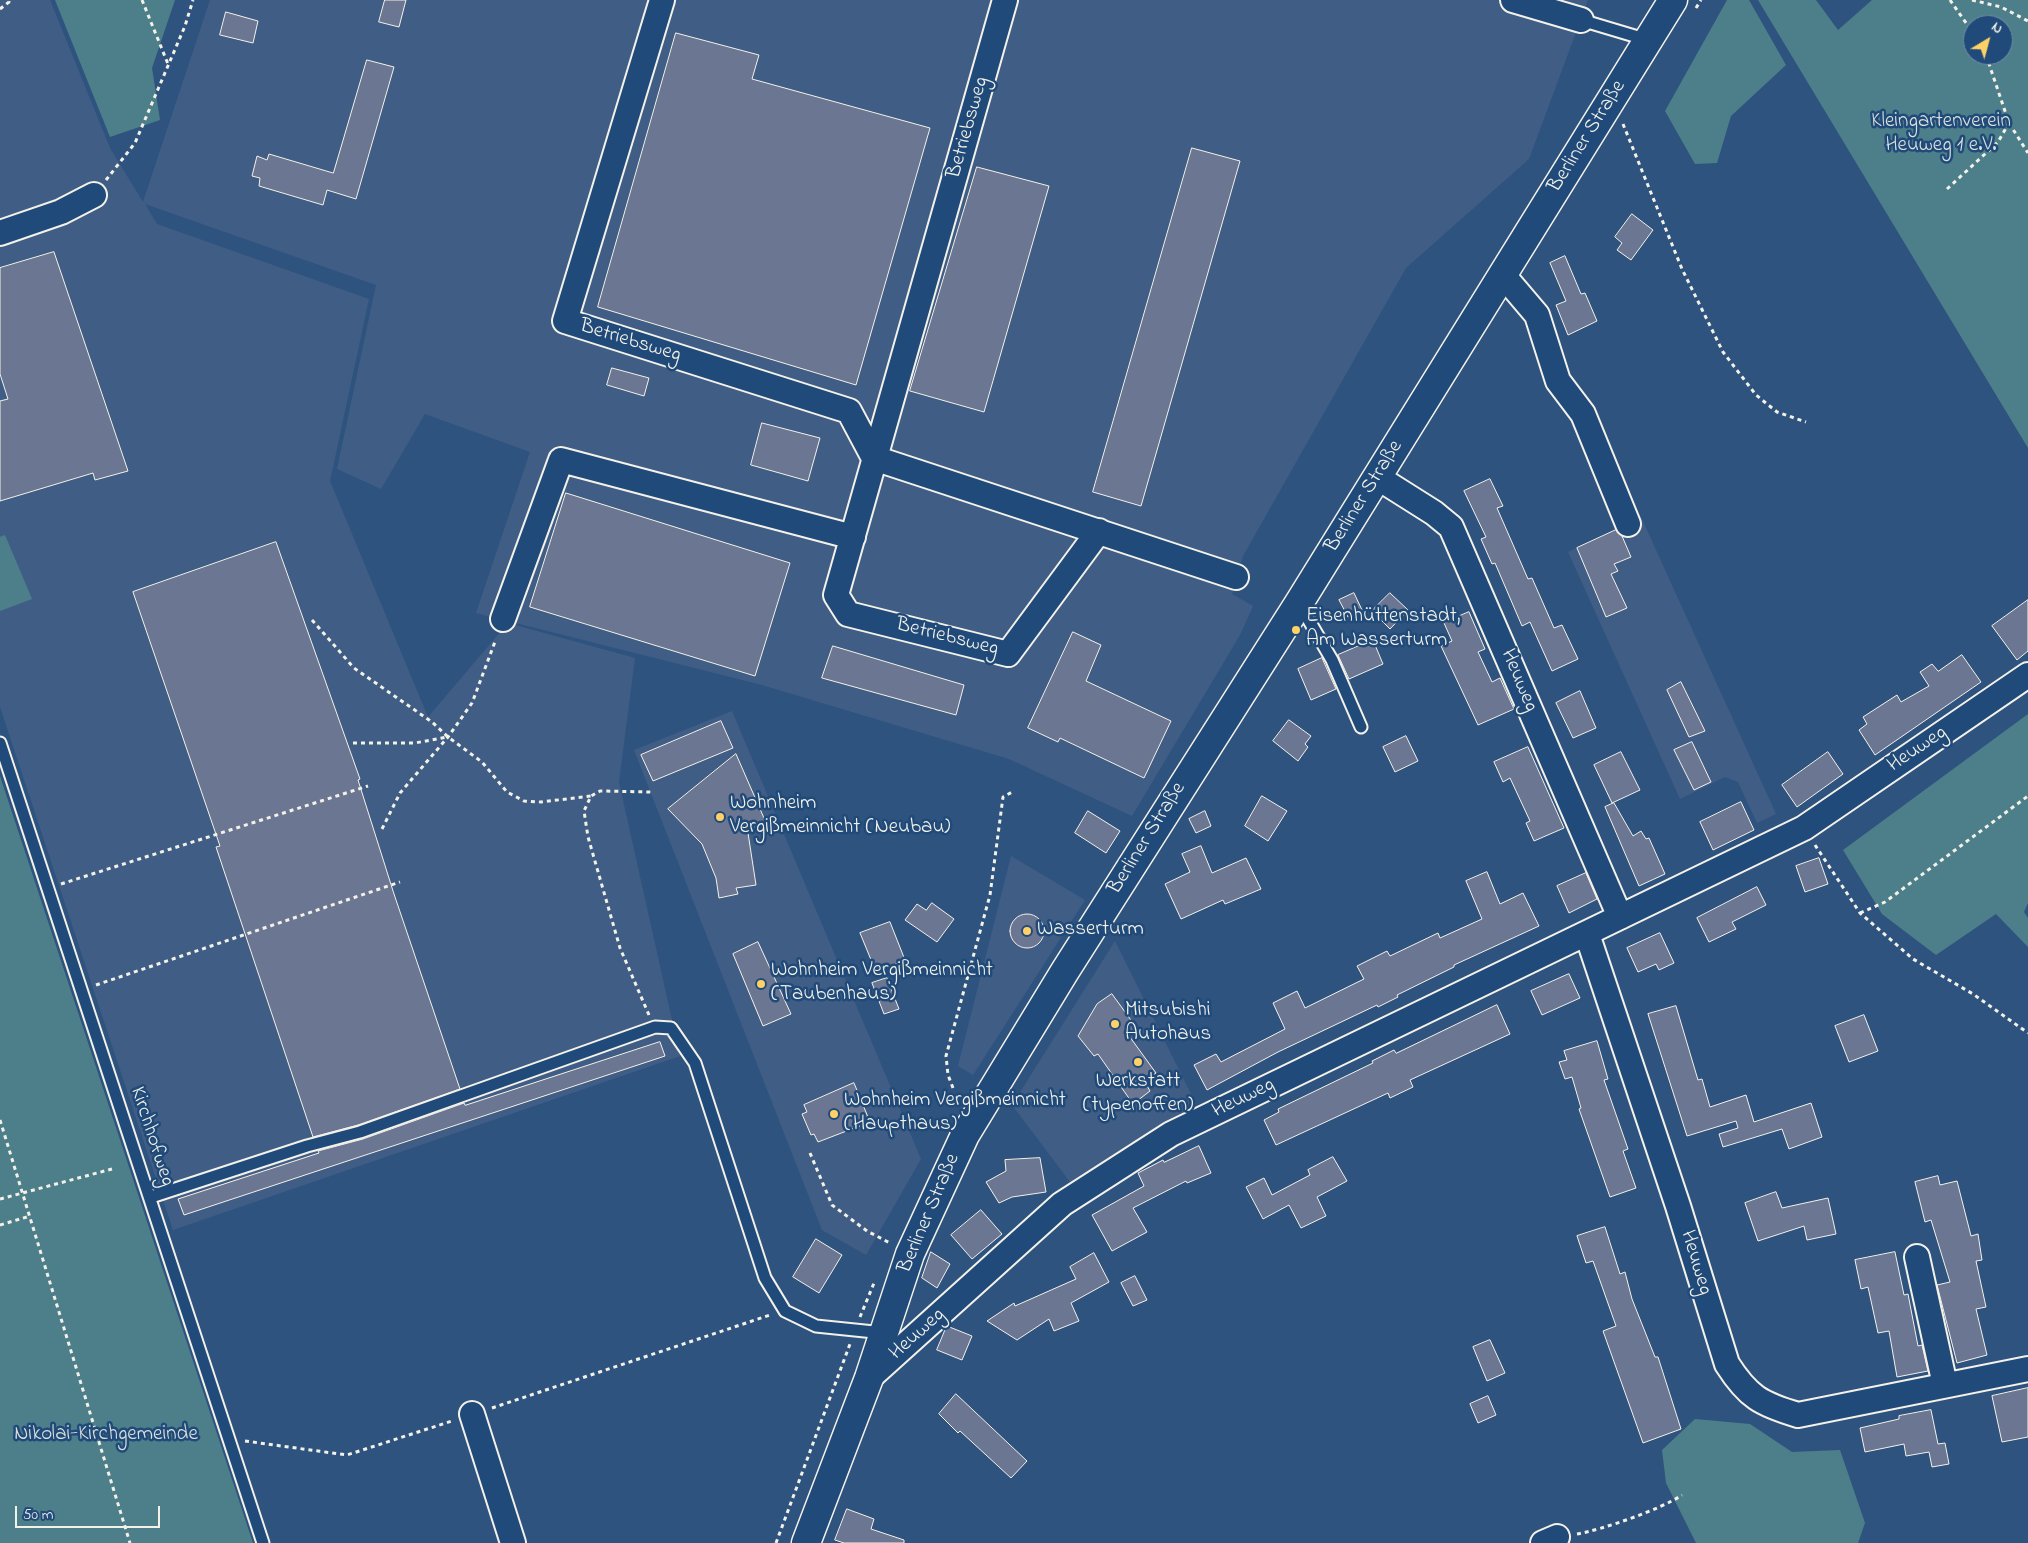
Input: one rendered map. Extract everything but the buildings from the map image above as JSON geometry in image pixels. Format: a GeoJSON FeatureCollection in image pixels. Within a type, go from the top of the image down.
{"type":"FeatureCollection","features":[{"type":"Feature","properties":{"kind":"main road","name":"Berliner Straße"},"geometry":{"type":"LineString","coordinates":[[806,1543],[869,1378],[910,1254],[965,1135],[1070,962],[1299,603],[1673,0]]}},
{"type":"Feature","properties":{"kind":"street","name":"Betriebsweg"},"geometry":{"type":"LineString","coordinates":[[662,0],[565,321],[849,411],[874,458]]}},
{"type":"Feature","properties":{"kind":"street","name":"Betriebsweg"},"geometry":{"type":"LineString","coordinates":[[1005,0],[836,595],[848,614],[1008,654],[1099,530]]}},
{"type":"Feature","properties":{"kind":"street"},"geometry":{"type":"LineString","coordinates":[[1513,0],[1581,20]]}},
{"type":"Feature","properties":{"kind":"street"},"geometry":{"type":"LineString","coordinates":[[0,233],[61,212],[94,195]]}},
{"type":"Feature","properties":{"kind":"street"},"geometry":{"type":"LineString","coordinates":[[1503,274],[1537,315],[1558,381],[1583,414],[1628,524]]}},
{"type":"Feature","properties":{"kind":"street"},"geometry":{"type":"LineString","coordinates":[[874,458],[1099,530],[1236,577]]}},
{"type":"Feature","properties":{"kind":"street"},"geometry":{"type":"LineString","coordinates":[[503,619],[561,460],[852,537]]}},
{"type":"Feature","properties":{"kind":"street","name":"Heuweg"},"geometry":{"type":"LineString","coordinates":[[1377,477],[1434,513],[1451,527],[1620,917]]}},
{"type":"Feature","properties":{"kind":"street","name":"Heuweg"},"geometry":{"type":"LineString","coordinates":[[869,1378],[1062,1204],[1171,1134],[1804,828],[2028,675]]}},
{"type":"Feature","properties":{"kind":"street","name":"Heuweg"},"geometry":{"type":"LineString","coordinates":[[1587,934],[1678,1206],[1727,1364],[1741,1386],[1766,1405],[1798,1415],[2028,1369]]}},
{"type":"Feature","properties":{"kind":"street"},"geometry":{"type":"LineString","coordinates":[[1917,1257],[1944,1385]]}},
{"type":"Feature","properties":{"kind":"street"},"geometry":{"type":"LineString","coordinates":[[472,1414],[513,1543]]}},
{"type":"Feature","properties":{"kind":"lane"},"geometry":{"type":"LineString","coordinates":[[1581,20],[1648,40]]}},
{"type":"Feature","properties":{"kind":"lane"},"geometry":{"type":"LineString","coordinates":[[1299,603],[1332,660],[1361,727]]}},
{"type":"Feature","properties":{"kind":"lane","name":"Kirchhofweg"},"geometry":{"type":"LineString","coordinates":[[0,743],[231,1439],[263,1543]]}},
{"type":"Feature","properties":{"kind":"lane"},"geometry":{"type":"LineString","coordinates":[[151,1198],[307,1146],[360,1132],[655,1027],[671,1028],[695,1063],[765,1278],[785,1310],[816,1326],[884,1333]]}},
{"type":"Feature","properties":{"kind":"path"},"geometry":{"type":"LineString","coordinates":[[0,9],[8,0]]}},
{"type":"Feature","properties":{"kind":"path"},"geometry":{"type":"LineString","coordinates":[[142,0],[168,65]]}},
{"type":"Feature","properties":{"kind":"path"},"geometry":{"type":"LineString","coordinates":[[94,195],[135,143],[193,0]]}},
{"type":"Feature","properties":{"kind":"path"},"geometry":{"type":"LineString","coordinates":[[1950,0],[1963,19]]}},
{"type":"Feature","properties":{"kind":"path"},"geometry":{"type":"LineString","coordinates":[[1972,0],[2002,7],[2028,21]]}},
{"type":"Feature","properties":{"kind":"path"},"geometry":{"type":"LineString","coordinates":[[1989,65],[2009,123],[2028,153]]}},
{"type":"Feature","properties":{"kind":"path"},"geometry":{"type":"LineString","coordinates":[[1947,189],[1998,142],[2009,123]]}},
{"type":"Feature","properties":{"kind":"path"},"geometry":{"type":"LineString","coordinates":[[1622,124],[1682,269],[1723,352],[1756,396],[1777,412],[1806,422]]}},
{"type":"Feature","properties":{"kind":"path"},"geometry":{"type":"LineString","coordinates":[[382,829],[400,793],[448,737],[472,703],[503,619]]}},
{"type":"Feature","properties":{"kind":"path"},"geometry":{"type":"LineString","coordinates":[[312,620],[354,668],[432,722],[448,737],[482,762],[507,792],[524,801],[541,802],[591,796],[600,791],[651,792]]}},
{"type":"Feature","properties":{"kind":"path"},"geometry":{"type":"LineString","coordinates":[[353,743],[415,743],[448,737]]}},
{"type":"Feature","properties":{"kind":"path"},"geometry":{"type":"LineString","coordinates":[[48,888],[368,786]]}},
{"type":"Feature","properties":{"kind":"path"},"geometry":{"type":"LineString","coordinates":[[953,1088],[948,1075],[946,1056],[990,894],[1003,797],[1014,791]]}},
{"type":"Feature","properties":{"kind":"path"},"geometry":{"type":"LineString","coordinates":[[591,796],[584,811],[588,837],[620,948],[655,1027]]}},
{"type":"Feature","properties":{"kind":"path"},"geometry":{"type":"LineString","coordinates":[[1860,913],[1886,902],[2028,796]]}},
{"type":"Feature","properties":{"kind":"path"},"geometry":{"type":"LineString","coordinates":[[1804,828],[1860,913],[1913,959],[1973,994],[2028,1033]]}},
{"type":"Feature","properties":{"kind":"path"},"geometry":{"type":"LineString","coordinates":[[82,990],[400,882]]}},
{"type":"Feature","properties":{"kind":"path"},"geometry":{"type":"LineString","coordinates":[[0,1120],[130,1543]]}},
{"type":"Feature","properties":{"kind":"path"},"geometry":{"type":"LineString","coordinates":[[810,1153],[832,1205],[866,1231],[910,1254]]}},
{"type":"Feature","properties":{"kind":"path"},"geometry":{"type":"LineString","coordinates":[[0,1199],[112,1170]]}},
{"type":"Feature","properties":{"kind":"path"},"geometry":{"type":"LineString","coordinates":[[0,1225],[30,1216]]}},
{"type":"Feature","properties":{"kind":"path"},"geometry":{"type":"LineString","coordinates":[[231,1439],[347,1456],[785,1310]]}},
{"type":"Feature","properties":{"kind":"path"},"geometry":{"type":"LineString","coordinates":[[1550,1540],[1592,1531],[1657,1508],[1682,1495]]}},
{"type":"Feature","properties":{"kind":"shaded area"},"geometry":{"type":"Polygon","coordinates":[[[0,0],[50,0],[110,148],[143,202],[210,0],[1588,0],[1529,159],[1406,268],[1243,556],[1232,594],[1253,606],[1240,635],[1132,816],[1009,759],[762,685],[476,613],[530,452],[425,414],[381,489],[337,469],[376,285],[145,204],[157,224],[369,299],[330,481],[428,717],[508,623],[635,658],[619,782],[680,1056],[173,1230],[0,707],[0,0]]]}},
{"type":"Feature","properties":{"kind":"shaded area"},"geometry":{"type":"Polygon","coordinates":[[[1641,517],[1776,814],[1757,823],[1738,782],[1725,777],[1680,799],[1568,552],[1641,517]]]}},
{"type":"Feature","properties":{"kind":"shaded area"},"geometry":{"type":"Polygon","coordinates":[[[732,711],[921,1159],[866,1255],[822,1230],[634,750],[732,711]]]}},
{"type":"Feature","properties":{"kind":"shaded area"},"geometry":{"type":"Polygon","coordinates":[[[1011,856],[1085,900],[973,1075],[958,1066],[1011,856]]]}},
{"type":"Feature","properties":{"kind":"shaded area"},"geometry":{"type":"Polygon","coordinates":[[[1115,941],[1196,1104],[1070,1182],[1012,1105],[1115,941]]]}},
{"type":"Feature","properties":{"kind":"green space"},"geometry":{"type":"Polygon","coordinates":[[[55,0],[175,0],[152,68],[160,120],[110,137],[55,0]]]}},
{"type":"Feature","properties":{"kind":"green space"},"geometry":{"type":"Polygon","coordinates":[[[1727,0],[1749,0],[1786,65],[1731,116],[1717,163],[1695,164],[1665,111],[1727,0]]]}},
{"type":"Feature","properties":{"kind":"green space","name":"Kleingartenverein Heuweg 1 e.V."},"geometry":{"type":"Polygon","coordinates":[[[1758,0],[1816,0],[1838,30],[1872,0],[2028,0],[2028,448],[1758,0]]]}},
{"type":"Feature","properties":{"kind":"green space"},"geometry":{"type":"Polygon","coordinates":[[[5,535],[32,599],[0,611],[0,537],[5,535]]]}},
{"type":"Feature","properties":{"kind":"green space"},"geometry":{"type":"Polygon","coordinates":[[[2028,714],[2028,903],[2024,912],[2028,918],[2028,947],[1996,914],[1936,955],[1882,914],[1843,850],[2028,714]]]}},
{"type":"Feature","properties":{"kind":"green space","name":"Nikolai-Kirchgemeinde"},"geometry":{"type":"Polygon","coordinates":[[[0,776],[253,1543],[0,1543],[0,776]]]}},
{"type":"Feature","properties":{"kind":"green space"},"geometry":{"type":"Polygon","coordinates":[[[1695,1419],[1750,1424],[1792,1452],[1840,1450],[1865,1523],[1858,1543],[1696,1543],[1666,1483],[1662,1450],[1695,1419]]]}},
{"type":"Feature","properties":{"kind":"place","name":"Eisenhüttenstadt, Am Wasserturm"},"geometry":{"type":"Point","coordinates":[1296,630]}},
{"type":"Feature","properties":{"kind":"place","name":"Wohnheim Vergißmeinnicht (Neubau)"},"geometry":{"type":"Point","coordinates":[720,817]}},
{"type":"Feature","properties":{"kind":"place","name":"Wasserturm"},"geometry":{"type":"Point","coordinates":[1027,931]}},
{"type":"Feature","properties":{"kind":"place","name":"Wohnheim Vergißmeinnicht (Taubenhaus)"},"geometry":{"type":"Point","coordinates":[761,984]}},
{"type":"Feature","properties":{"kind":"place","name":"Mitsubishi Autohaus"},"geometry":{"type":"Point","coordinates":[1115,1024]}},
{"type":"Feature","properties":{"kind":"place","name":"Werkstatt (typenoffen)"},"geometry":{"type":"Point","coordinates":[1138,1062]}},
{"type":"Feature","properties":{"kind":"place","name":"Wohnheim Vergißmeinnicht (Haupthaus)"},"geometry":{"type":"Point","coordinates":[834,1114]}}]}
